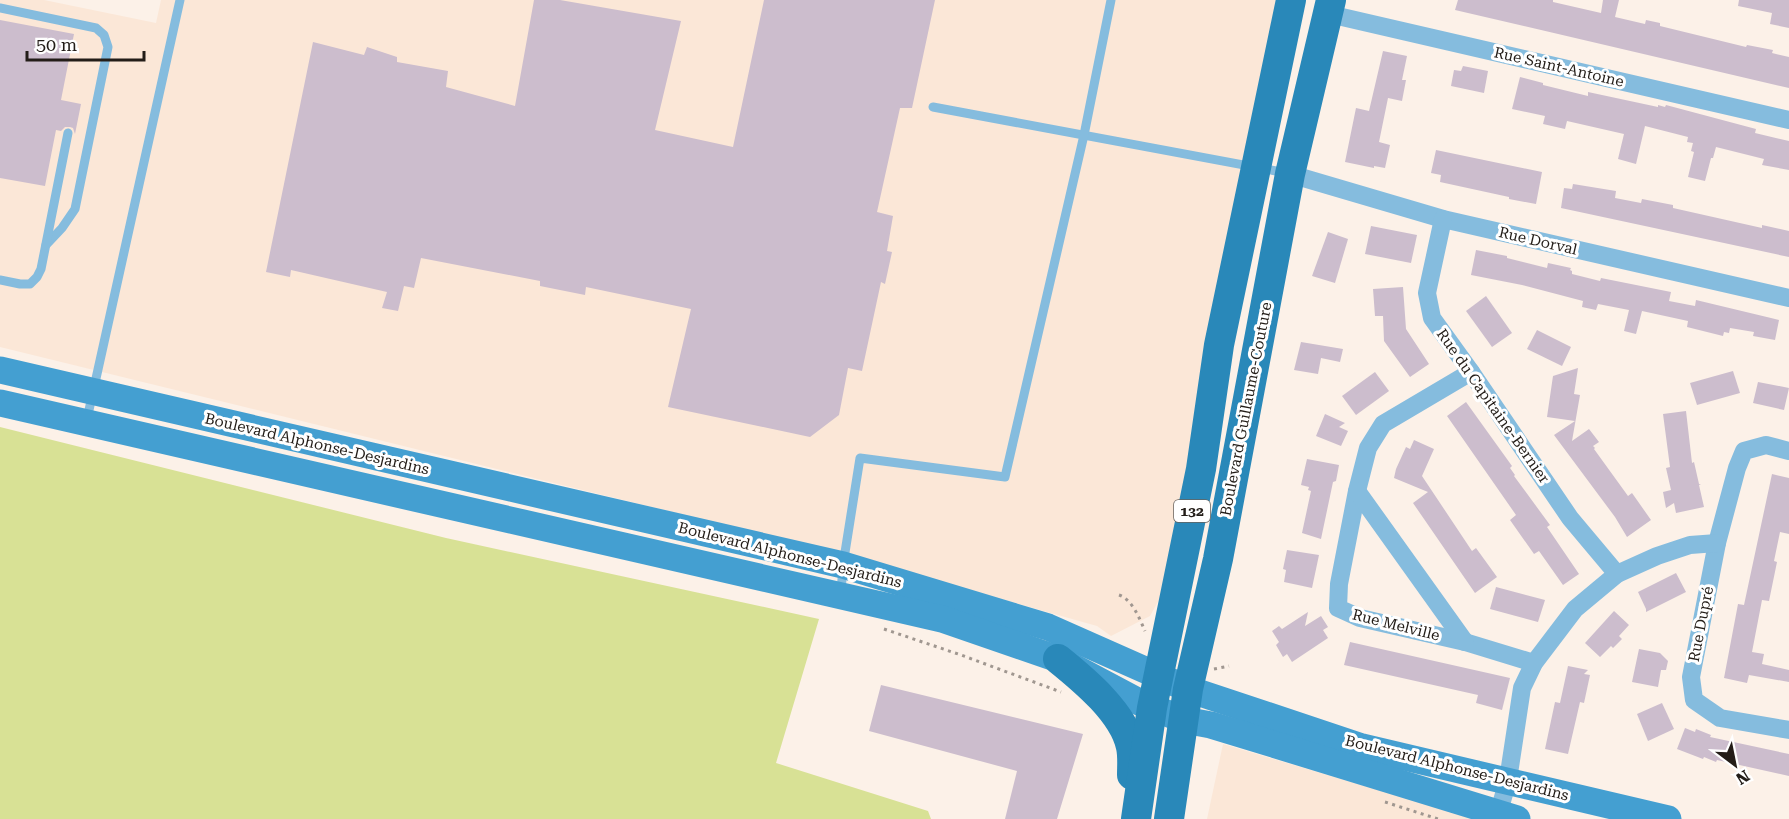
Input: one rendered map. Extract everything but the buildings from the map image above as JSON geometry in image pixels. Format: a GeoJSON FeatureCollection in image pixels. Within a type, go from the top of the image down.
{"type":"FeatureCollection","features":[{"type":"Feature","properties":{"kind":"main road","name":"132"},"geometry":{"type":"LineString","coordinates":[[1134,819],[1158,676],[1201,469],[1219,345],[1291,0]]}},
{"type":"Feature","properties":{"kind":"main road","name":"Boulevard Guillaume-Couture"},"geometry":{"type":"LineString","coordinates":[[1169,819],[1188,688],[1222,537],[1290,174],[1330,7]]}},
{"type":"Feature","properties":{"kind":"main road","name":"Boulevard Alphonse-Desjardins"},"geometry":{"type":"LineString","coordinates":[[0,370],[843,566],[1048,627],[1188,688],[1362,747],[1668,819]]}},
{"type":"Feature","properties":{"kind":"main road","name":"Boulevard Alphonse-Desjardins"},"geometry":{"type":"LineString","coordinates":[[0,403],[942,619],[1058,659],[1152,708],[1184,720],[1211,726],[1504,818]]}},
{"type":"Feature","properties":{"kind":"main road"},"geometry":{"type":"LineString","coordinates":[[1058,659],[1104,701],[1120,720],[1128,735],[1132,750],[1134,819]]}},
{"type":"Feature","properties":{"kind":"street","name":"Rue Saint-Antoine"},"geometry":{"type":"LineString","coordinates":[[1330,7],[1789,120]]}},
{"type":"Feature","properties":{"kind":"street","name":"Rue Dorval"},"geometry":{"type":"LineString","coordinates":[[1290,174],[1443,219],[1789,298]]}},
{"type":"Feature","properties":{"kind":"street","name":"Rue du Capitaine-Bernier"},"geometry":{"type":"LineString","coordinates":[[1443,219],[1427,293],[1432,318],[1570,518],[1617,573]]}},
{"type":"Feature","properties":{"kind":"street","name":"Rue Melville"},"geometry":{"type":"LineString","coordinates":[[1471,372],[1383,424],[1368,448],[1357,491],[1340,584],[1338,608],[1360,618],[1466,642],[1534,663]]}},
{"type":"Feature","properties":{"kind":"street","name":"Rue Dupré"},"geometry":{"type":"LineString","coordinates":[[1789,452],[1766,445],[1744,451],[1737,468],[1717,543],[1691,677],[1694,700],[1720,718],[1789,730]]}},
{"type":"Feature","properties":{"kind":"street","name":"Rue Melville"},"geometry":{"type":"LineString","coordinates":[[1357,491],[1466,642]]}},
{"type":"Feature","properties":{"kind":"street"},"geometry":{"type":"LineString","coordinates":[[1504,818],[1522,688],[1534,663],[1575,609],[1617,573],[1690,545],[1717,543]]}},
{"type":"Feature","properties":{"kind":"lane"},"geometry":{"type":"LineString","coordinates":[[86,423],[180,0]]}},
{"type":"Feature","properties":{"kind":"lane"},"geometry":{"type":"LineString","coordinates":[[841,596],[843,566],[860,458],[1005,477],[1084,135],[1111,0]]}},
{"type":"Feature","properties":{"kind":"lane"},"geometry":{"type":"LineString","coordinates":[[0,8],[96,28],[104,34],[108,47],[75,209],[46,245]]}},
{"type":"Feature","properties":{"kind":"lane"},"geometry":{"type":"LineString","coordinates":[[933,107],[1290,174]]}},
{"type":"Feature","properties":{"kind":"lane"},"geometry":{"type":"LineString","coordinates":[[0,280],[30,284],[41,269],[68,133]]}},
{"type":"Feature","properties":{"kind":"path"},"geometry":{"type":"LineString","coordinates":[[1119,595],[1130,602],[1149,638]]}},
{"type":"Feature","properties":{"kind":"path"},"geometry":{"type":"LineString","coordinates":[[882,628],[1066,694]]}},
{"type":"Feature","properties":{"kind":"path"},"geometry":{"type":"LineString","coordinates":[[1209,669],[1229,666]]}},
{"type":"Feature","properties":{"kind":"shaded area"},"geometry":{"type":"Polygon","coordinates":[[[0,0],[44,0],[156,23],[161,0],[1285,0],[1170,580],[1150,616],[1111,636],[1097,626],[823,549],[0,347],[0,0]]]}},
{"type":"Feature","properties":{"kind":"shaded area"},"geometry":{"type":"Polygon","coordinates":[[[1223,744],[1476,819],[1207,819],[1223,744]]]}},
{"type":"Feature","properties":{"kind":"green space"},"geometry":{"type":"Polygon","coordinates":[[[0,427],[446,538],[819,619],[776,763],[928,811],[931,819],[0,819],[0,427]]]}}]}
